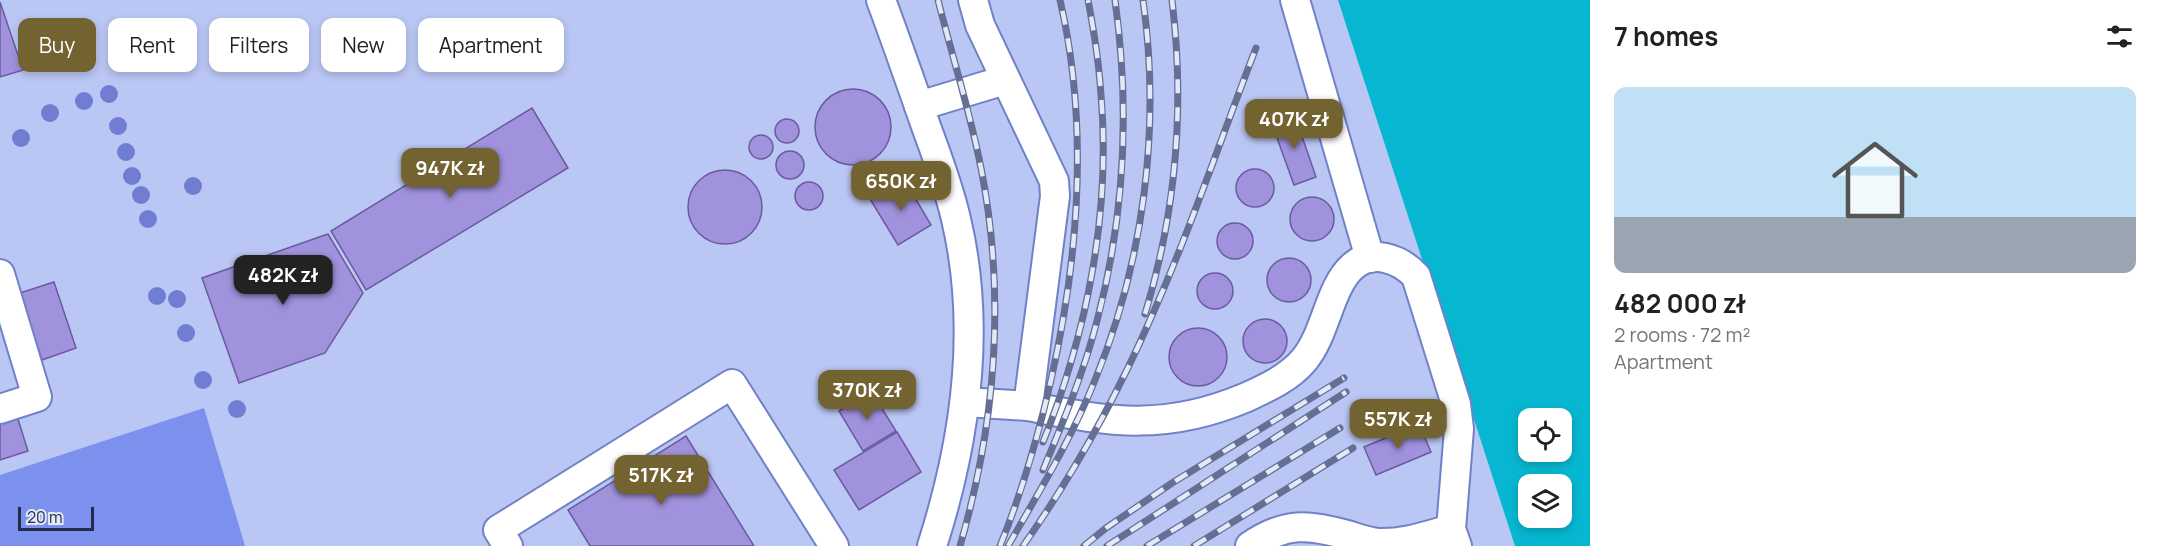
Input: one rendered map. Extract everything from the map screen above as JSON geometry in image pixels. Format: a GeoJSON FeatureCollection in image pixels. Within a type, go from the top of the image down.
{"type":"FeatureCollection","features":[{"type":"Feature","properties":{"kind":"street"},"geometry":{"type":"LineString","coordinates":[[881,0],[949,191],[962,249],[968,297],[970,331],[964,402],[954,465],[932,546]]}},
{"type":"Feature","properties":{"kind":"street"},"geometry":{"type":"LineString","coordinates":[[972,0],[980,25],[1005,81],[1054,180],[1055,196],[1028,406]]}},
{"type":"Feature","properties":{"kind":"street"},"geometry":{"type":"LineString","coordinates":[[1295,0],[1370,258]]}},
{"type":"Feature","properties":{"kind":"street"},"geometry":{"type":"LineString","coordinates":[[919,106],[1005,81]]}},
{"type":"Feature","properties":{"kind":"street"},"geometry":{"type":"LineString","coordinates":[[964,402],[1028,406],[1101,420],[1144,422],[1218,410],[1287,376],[1304,361],[1314,346],[1341,282],[1353,266],[1370,258],[1389,257],[1406,265],[1416,276],[1456,404],[1459,429],[1454,538],[1375,543],[1305,526],[1282,530],[1250,546]]}},
{"type":"Feature","properties":{"kind":"street"},"geometry":{"type":"LineString","coordinates":[[0,274],[37,397],[0,409]]}},
{"type":"Feature","properties":{"kind":"street"},"geometry":{"type":"LineString","coordinates":[[508,546],[498,530],[732,384],[834,546]]}},
{"type":"Feature","properties":{"kind":"shaded area"},"geometry":{"type":"Polygon","coordinates":[[[1338,0],[1590,0],[1590,546],[1515,546],[1338,0]]]}},
{"type":"Feature","properties":{"kind":"shaded area"},"geometry":{"type":"Polygon","coordinates":[[[204,408],[245,546],[0,546],[0,475],[204,408]]]}},
{"type":"Feature","properties":{"kind":"building"},"geometry":{"type":"Polygon","coordinates":[[[0,2],[18,55],[18,72],[0,77],[0,2]]]}},
{"type":"Feature","properties":{"kind":"building"},"geometry":{"type":"Polygon","coordinates":[[[853,89],[867,92],[880,100],[888,113],[891,127],[888,141],[880,154],[867,162],[853,165],[839,162],[826,154],[818,141],[815,127],[818,113],[826,100],[839,92],[853,89]]]}},
{"type":"Feature","properties":{"kind":"building"},"geometry":{"type":"Polygon","coordinates":[[[532,108],[568,168],[366,290],[331,231],[532,108]]]}},
{"type":"Feature","properties":{"kind":"building"},"geometry":{"type":"Polygon","coordinates":[[[1295,116],[1316,177],[1294,185],[1272,124],[1295,116]]]}},
{"type":"Feature","properties":{"kind":"building"},"geometry":{"type":"Polygon","coordinates":[[[787,119],[792,120],[798,126],[798,136],[792,142],[787,143],[782,142],[776,136],[775,131],[776,126],[782,120],[787,119]]]}},
{"type":"Feature","properties":{"kind":"building"},"geometry":{"type":"Polygon","coordinates":[[[761,135],[766,136],[772,142],[772,152],[766,158],[761,159],[756,158],[750,152],[749,147],[750,142],[756,136],[761,135]]]}},
{"type":"Feature","properties":{"kind":"building"},"geometry":{"type":"Polygon","coordinates":[[[790,151],[800,155],[804,165],[800,175],[790,179],[780,175],[776,165],[780,155],[790,151]]]}},
{"type":"Feature","properties":{"kind":"building"},"geometry":{"type":"Polygon","coordinates":[[[1255,169],[1268,175],[1274,188],[1268,201],[1255,207],[1242,201],[1236,188],[1242,175],[1255,169]]]}},
{"type":"Feature","properties":{"kind":"building"},"geometry":{"type":"Polygon","coordinates":[[[732,170],[752,180],[760,193],[762,207],[760,221],[752,234],[739,242],[718,244],[698,234],[690,221],[688,200],[698,180],[711,172],[732,170]]]}},
{"type":"Feature","properties":{"kind":"building"},"geometry":{"type":"Polygon","coordinates":[[[904,179],[931,225],[898,245],[870,199],[904,179]]]}},
{"type":"Feature","properties":{"kind":"building"},"geometry":{"type":"Polygon","coordinates":[[[809,182],[819,186],[823,196],[819,206],[809,210],[799,206],[795,196],[799,186],[809,182]]]}},
{"type":"Feature","properties":{"kind":"building"},"geometry":{"type":"Polygon","coordinates":[[[1312,197],[1328,203],[1334,219],[1328,235],[1312,241],[1296,235],[1290,219],[1296,203],[1312,197]]]}},
{"type":"Feature","properties":{"kind":"building"},"geometry":{"type":"Polygon","coordinates":[[[1235,223],[1248,228],[1253,241],[1248,254],[1235,259],[1222,254],[1217,241],[1222,228],[1235,223]]]}},
{"type":"Feature","properties":{"kind":"building"},"geometry":{"type":"Polygon","coordinates":[[[328,234],[363,293],[325,353],[239,383],[202,278],[328,234]]]}},
{"type":"Feature","properties":{"kind":"building"},"geometry":{"type":"Polygon","coordinates":[[[1289,258],[1298,259],[1305,264],[1310,271],[1310,289],[1305,296],[1298,301],[1289,302],[1280,301],[1273,296],[1268,289],[1267,280],[1268,271],[1273,264],[1280,259],[1289,258]]]}},
{"type":"Feature","properties":{"kind":"building"},"geometry":{"type":"Polygon","coordinates":[[[1215,273],[1228,278],[1233,291],[1228,304],[1215,309],[1202,304],[1197,291],[1202,278],[1215,273]]]}},
{"type":"Feature","properties":{"kind":"building"},"geometry":{"type":"Polygon","coordinates":[[[54,282],[76,348],[42,360],[20,293],[54,282]]]}},
{"type":"Feature","properties":{"kind":"building"},"geometry":{"type":"Polygon","coordinates":[[[1265,319],[1280,326],[1287,341],[1280,356],[1265,363],[1250,356],[1243,341],[1250,326],[1265,319]]]}},
{"type":"Feature","properties":{"kind":"building"},"geometry":{"type":"Polygon","coordinates":[[[1198,328],[1209,330],[1222,341],[1227,357],[1225,368],[1214,381],[1198,386],[1187,384],[1174,373],[1169,357],[1171,346],[1182,333],[1198,328]]]}},
{"type":"Feature","properties":{"kind":"building"},"geometry":{"type":"Polygon","coordinates":[[[871,391],[896,431],[863,451],[839,411],[871,391]]]}},
{"type":"Feature","properties":{"kind":"building"},"geometry":{"type":"Polygon","coordinates":[[[17,416],[28,451],[0,460],[0,422],[17,416]]]}},
{"type":"Feature","properties":{"kind":"building"},"geometry":{"type":"Polygon","coordinates":[[[1419,424],[1431,452],[1376,475],[1364,447],[1419,424]]]}},
{"type":"Feature","properties":{"kind":"building"},"geometry":{"type":"Polygon","coordinates":[[[897,432],[921,472],[859,510],[834,470],[897,432]]]}},
{"type":"Feature","properties":{"kind":"building"},"geometry":{"type":"Polygon","coordinates":[[[686,436],[754,546],[590,546],[568,510],[686,436]]]}},
{"type":"Feature","properties":{"kind":"railway"},"geometry":{"type":"LineString","coordinates":[[938,0],[981,168],[989,216],[995,311],[989,405],[982,452],[960,546]]}},
{"type":"Feature","properties":{"kind":"railway"},"geometry":{"type":"LineString","coordinates":[[1000,546],[1022,485],[1046,401],[1061,333],[1074,238],[1077,190],[1075,95],[1060,0]]}},
{"type":"Feature","properties":{"kind":"railway"},"geometry":{"type":"LineString","coordinates":[[1043,442],[1072,358],[1092,272],[1099,228],[1103,139],[1101,95],[1088,0]]}},
{"type":"Feature","properties":{"kind":"railway"},"geometry":{"type":"LineString","coordinates":[[1043,470],[1073,397],[1092,340],[1114,241],[1119,201],[1123,121],[1120,40],[1115,0]]}},
{"type":"Feature","properties":{"kind":"railway"},"geometry":{"type":"LineString","coordinates":[[1008,546],[1086,402],[1112,335],[1126,288],[1144,193],[1149,145],[1150,96],[1143,0]]}},
{"type":"Feature","properties":{"kind":"railway"},"geometry":{"type":"LineString","coordinates":[[1145,314],[1164,237],[1175,158],[1178,79],[1172,0]]}},
{"type":"Feature","properties":{"kind":"railway"},"geometry":{"type":"LineString","coordinates":[[1023,546],[1076,464],[1137,350],[1179,253],[1256,48]]}},
{"type":"Feature","properties":{"kind":"railway"},"geometry":{"type":"LineString","coordinates":[[1084,546],[1106,528],[1172,483],[1344,378]]}},
{"type":"Feature","properties":{"kind":"railway"},"geometry":{"type":"LineString","coordinates":[[1107,546],[1346,392]]}},
{"type":"Feature","properties":{"kind":"railway"},"geometry":{"type":"LineString","coordinates":[[1147,546],[1340,428]]}},
{"type":"Feature","properties":{"kind":"railway"},"geometry":{"type":"LineString","coordinates":[[1194,546],[1353,448]]}}]}
